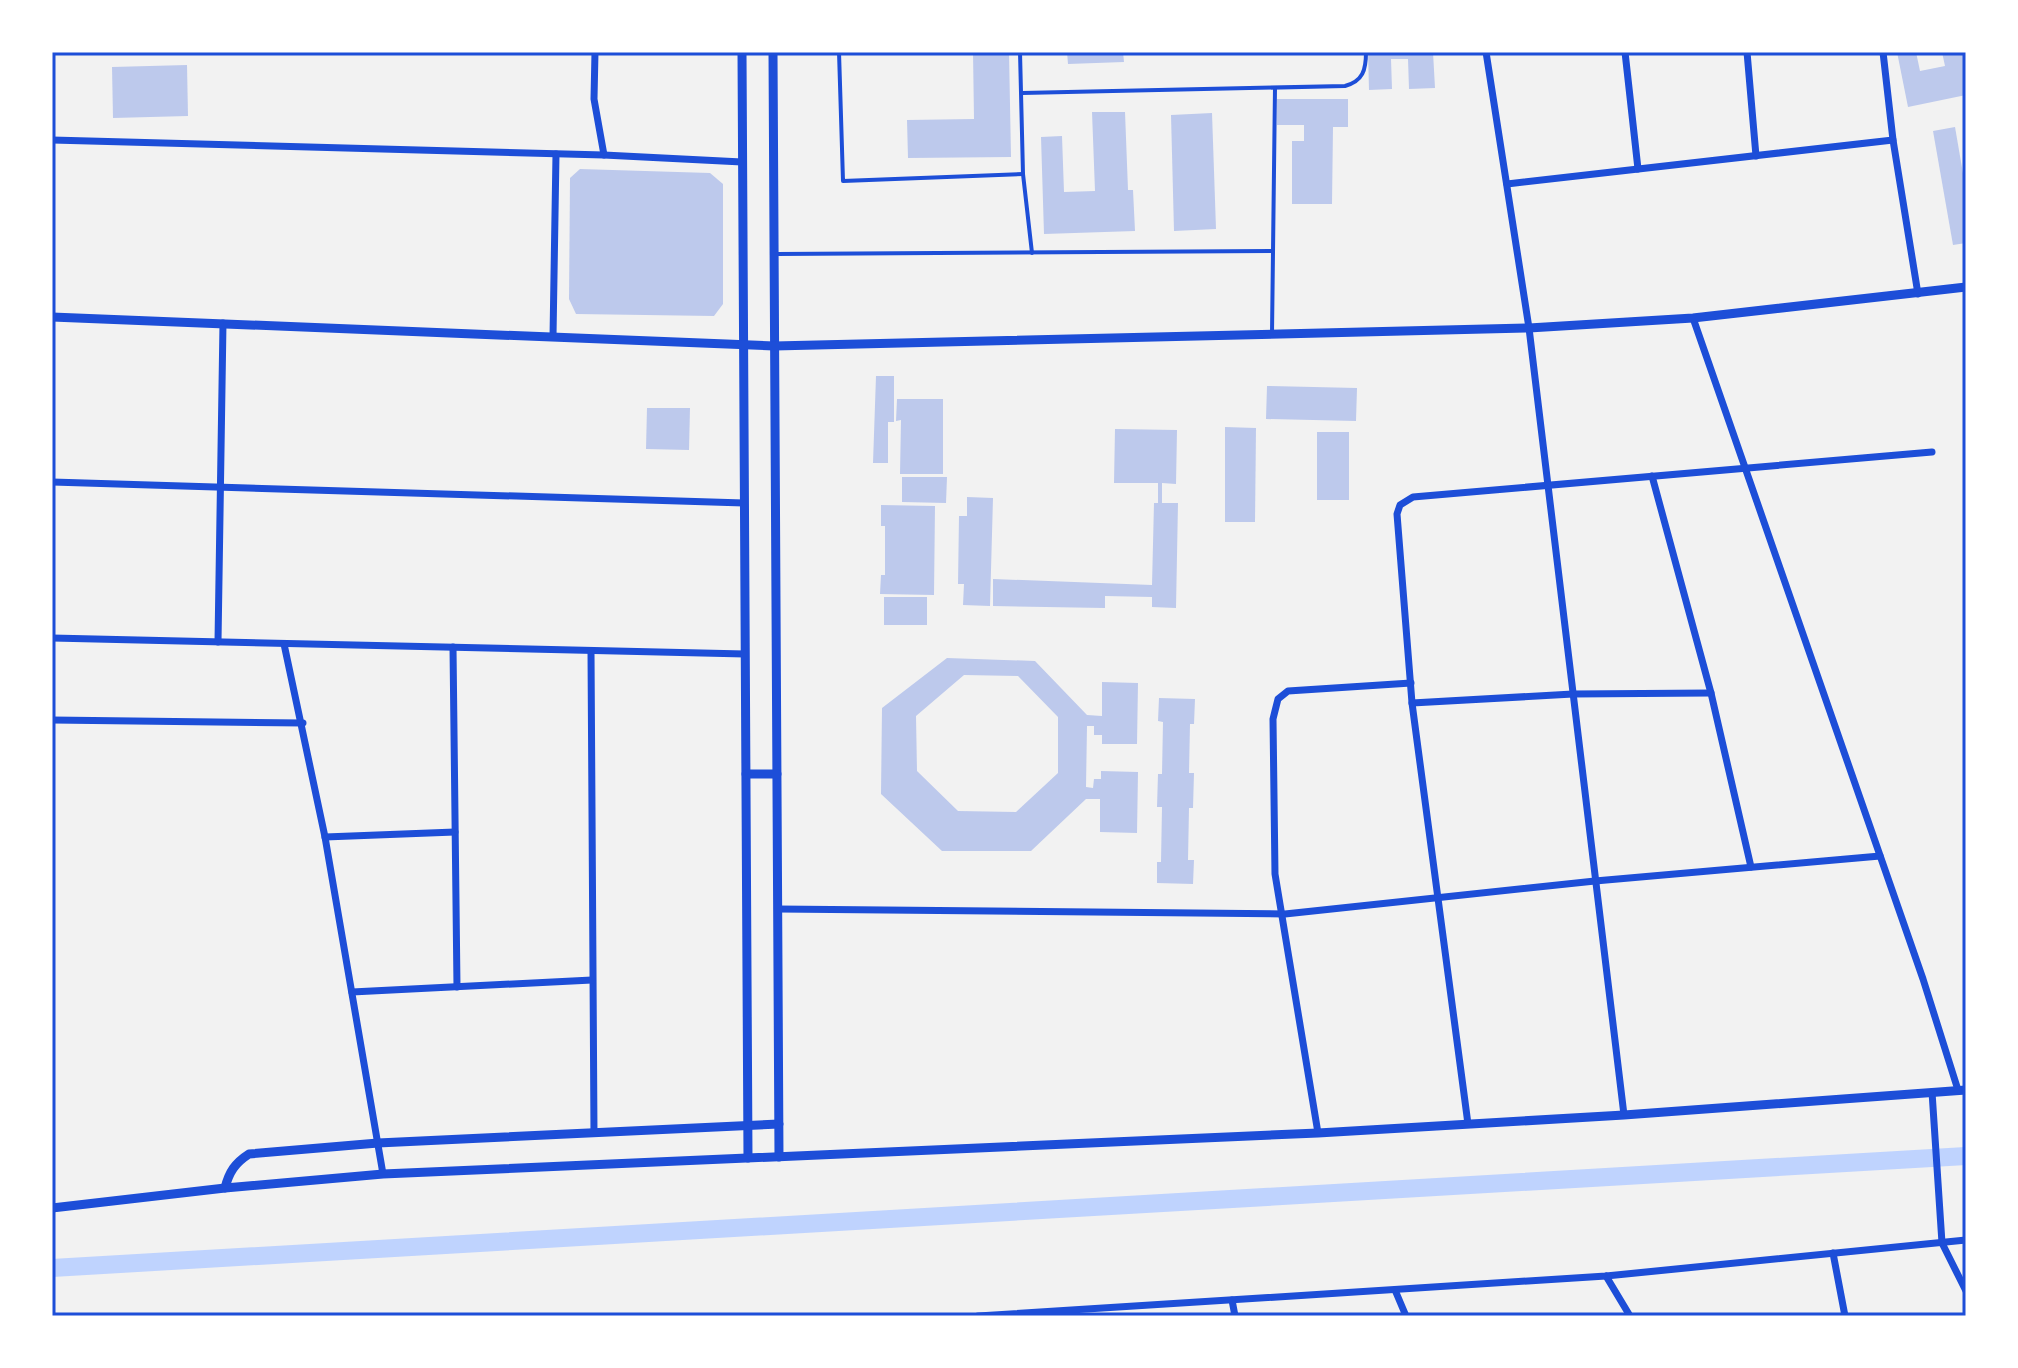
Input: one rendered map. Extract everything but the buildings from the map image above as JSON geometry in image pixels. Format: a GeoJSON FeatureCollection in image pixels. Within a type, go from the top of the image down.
{"type":"FeatureCollection","features":[{"type":"Feature","properties":{"kind":"street"},"geometry":{"type":"LineString","coordinates":[[595,52],[594,99],[604,155]]}},
{"type":"Feature","properties":{"kind":"street"},"geometry":{"type":"LineString","coordinates":[[742,52],[748,1158]]}},
{"type":"Feature","properties":{"kind":"street"},"geometry":{"type":"LineString","coordinates":[[773,52],[779,1157]]}},
{"type":"Feature","properties":{"kind":"street"},"geometry":{"type":"LineString","coordinates":[[1486,52],[1529,328],[1624,1115]]}},
{"type":"Feature","properties":{"kind":"street"},"geometry":{"type":"LineString","coordinates":[[1625,52],[1638,169]]}},
{"type":"Feature","properties":{"kind":"street"},"geometry":{"type":"LineString","coordinates":[[1747,52],[1756,156]]}},
{"type":"Feature","properties":{"kind":"street"},"geometry":{"type":"LineString","coordinates":[[1883,52],[1893,140],[1918,294]]}},
{"type":"Feature","properties":{"kind":"street"},"geometry":{"type":"LineString","coordinates":[[52,140],[604,155],[742,162]]}},
{"type":"Feature","properties":{"kind":"street"},"geometry":{"type":"LineString","coordinates":[[1507,184],[1893,140]]}},
{"type":"Feature","properties":{"kind":"street"},"geometry":{"type":"LineString","coordinates":[[553,337],[556,154]]}},
{"type":"Feature","properties":{"kind":"street"},"geometry":{"type":"LineString","coordinates":[[52,317],[774,346],[1529,328],[1693,318],[1966,287]]}},
{"type":"Feature","properties":{"kind":"street"},"geometry":{"type":"LineString","coordinates":[[52,1208],[383,1174],[1318,1133],[1624,1115],[1962,1090],[1693,318]]}},
{"type":"Feature","properties":{"kind":"street"},"geometry":{"type":"LineString","coordinates":[[218,642],[223,323]]}},
{"type":"Feature","properties":{"kind":"street"},"geometry":{"type":"LineString","coordinates":[[1468,1124],[1412,703],[1397,514],[1400,505],[1413,497],[1932,452]]}},
{"type":"Feature","properties":{"kind":"street"},"geometry":{"type":"LineString","coordinates":[[1652,476],[1711,693],[1751,867]]}},
{"type":"Feature","properties":{"kind":"street"},"geometry":{"type":"LineString","coordinates":[[52,482],[744,503]]}},
{"type":"Feature","properties":{"kind":"street"},"geometry":{"type":"LineString","coordinates":[[52,638],[745,654]]}},
{"type":"Feature","properties":{"kind":"street"},"geometry":{"type":"LineString","coordinates":[[284,644],[325,837],[383,1174]]}},
{"type":"Feature","properties":{"kind":"street"},"geometry":{"type":"LineString","coordinates":[[453,647],[457,987]]}},
{"type":"Feature","properties":{"kind":"street"},"geometry":{"type":"LineString","coordinates":[[591,651],[594,1133]]}},
{"type":"Feature","properties":{"kind":"street"},"geometry":{"type":"LineString","coordinates":[[1318,1133],[1275,874],[1273,719],[1278,699],[1288,691],[1411,683]]}},
{"type":"Feature","properties":{"kind":"street"},"geometry":{"type":"LineString","coordinates":[[1412,703],[1573,694],[1711,693]]}},
{"type":"Feature","properties":{"kind":"street"},"geometry":{"type":"LineString","coordinates":[[52,720],[303,723]]}},
{"type":"Feature","properties":{"kind":"street"},"geometry":{"type":"LineString","coordinates":[[746,774],[777,774]]}},
{"type":"Feature","properties":{"kind":"street"},"geometry":{"type":"LineString","coordinates":[[325,837],[455,832]]}},
{"type":"Feature","properties":{"kind":"street"},"geometry":{"type":"LineString","coordinates":[[778,909],[1281,914],[1595,881],[1880,856]]}},
{"type":"Feature","properties":{"kind":"street"},"geometry":{"type":"LineString","coordinates":[[352,992],[592,980]]}},
{"type":"Feature","properties":{"kind":"street"},"geometry":{"type":"LineString","coordinates":[[1932,1092],[1942,1243],[1966,1291]]}},
{"type":"Feature","properties":{"kind":"street"},"geometry":{"type":"LineString","coordinates":[[225,1188],[228,1174],[238,1161],[249,1154],[378,1143],[779,1124]]}},
{"type":"Feature","properties":{"kind":"street"},"geometry":{"type":"LineString","coordinates":[[978,1316],[1081,1313],[1606,1276],[1966,1240]]}},
{"type":"Feature","properties":{"kind":"street"},"geometry":{"type":"LineString","coordinates":[[1833,1253],[1845,1316]]}},
{"type":"Feature","properties":{"kind":"street"},"geometry":{"type":"LineString","coordinates":[[1606,1276],[1630,1316]]}},
{"type":"Feature","properties":{"kind":"street"},"geometry":{"type":"LineString","coordinates":[[1395,1290],[1406,1316]]}},
{"type":"Feature","properties":{"kind":"street"},"geometry":{"type":"LineString","coordinates":[[1232,1300],[1235,1316]]}},
{"type":"Feature","properties":{"kind":"lane"},"geometry":{"type":"LineString","coordinates":[[839,52],[843,181],[1023,174]]}},
{"type":"Feature","properties":{"kind":"lane"},"geometry":{"type":"LineString","coordinates":[[1020,52],[1023,174],[1032,253]]}},
{"type":"Feature","properties":{"kind":"lane"},"geometry":{"type":"LineString","coordinates":[[1022,93],[1345,86],[1355,83],[1366,67],[1366,52]]}},
{"type":"Feature","properties":{"kind":"lane"},"geometry":{"type":"LineString","coordinates":[[1272,334],[1275,88]]}},
{"type":"Feature","properties":{"kind":"lane"},"geometry":{"type":"LineString","coordinates":[[774,254],[1271,251]]}},
{"type":"Feature","properties":{"kind":"waterway"},"geometry":{"type":"LineString","coordinates":[[52,1268],[1966,1156]]}}]}
